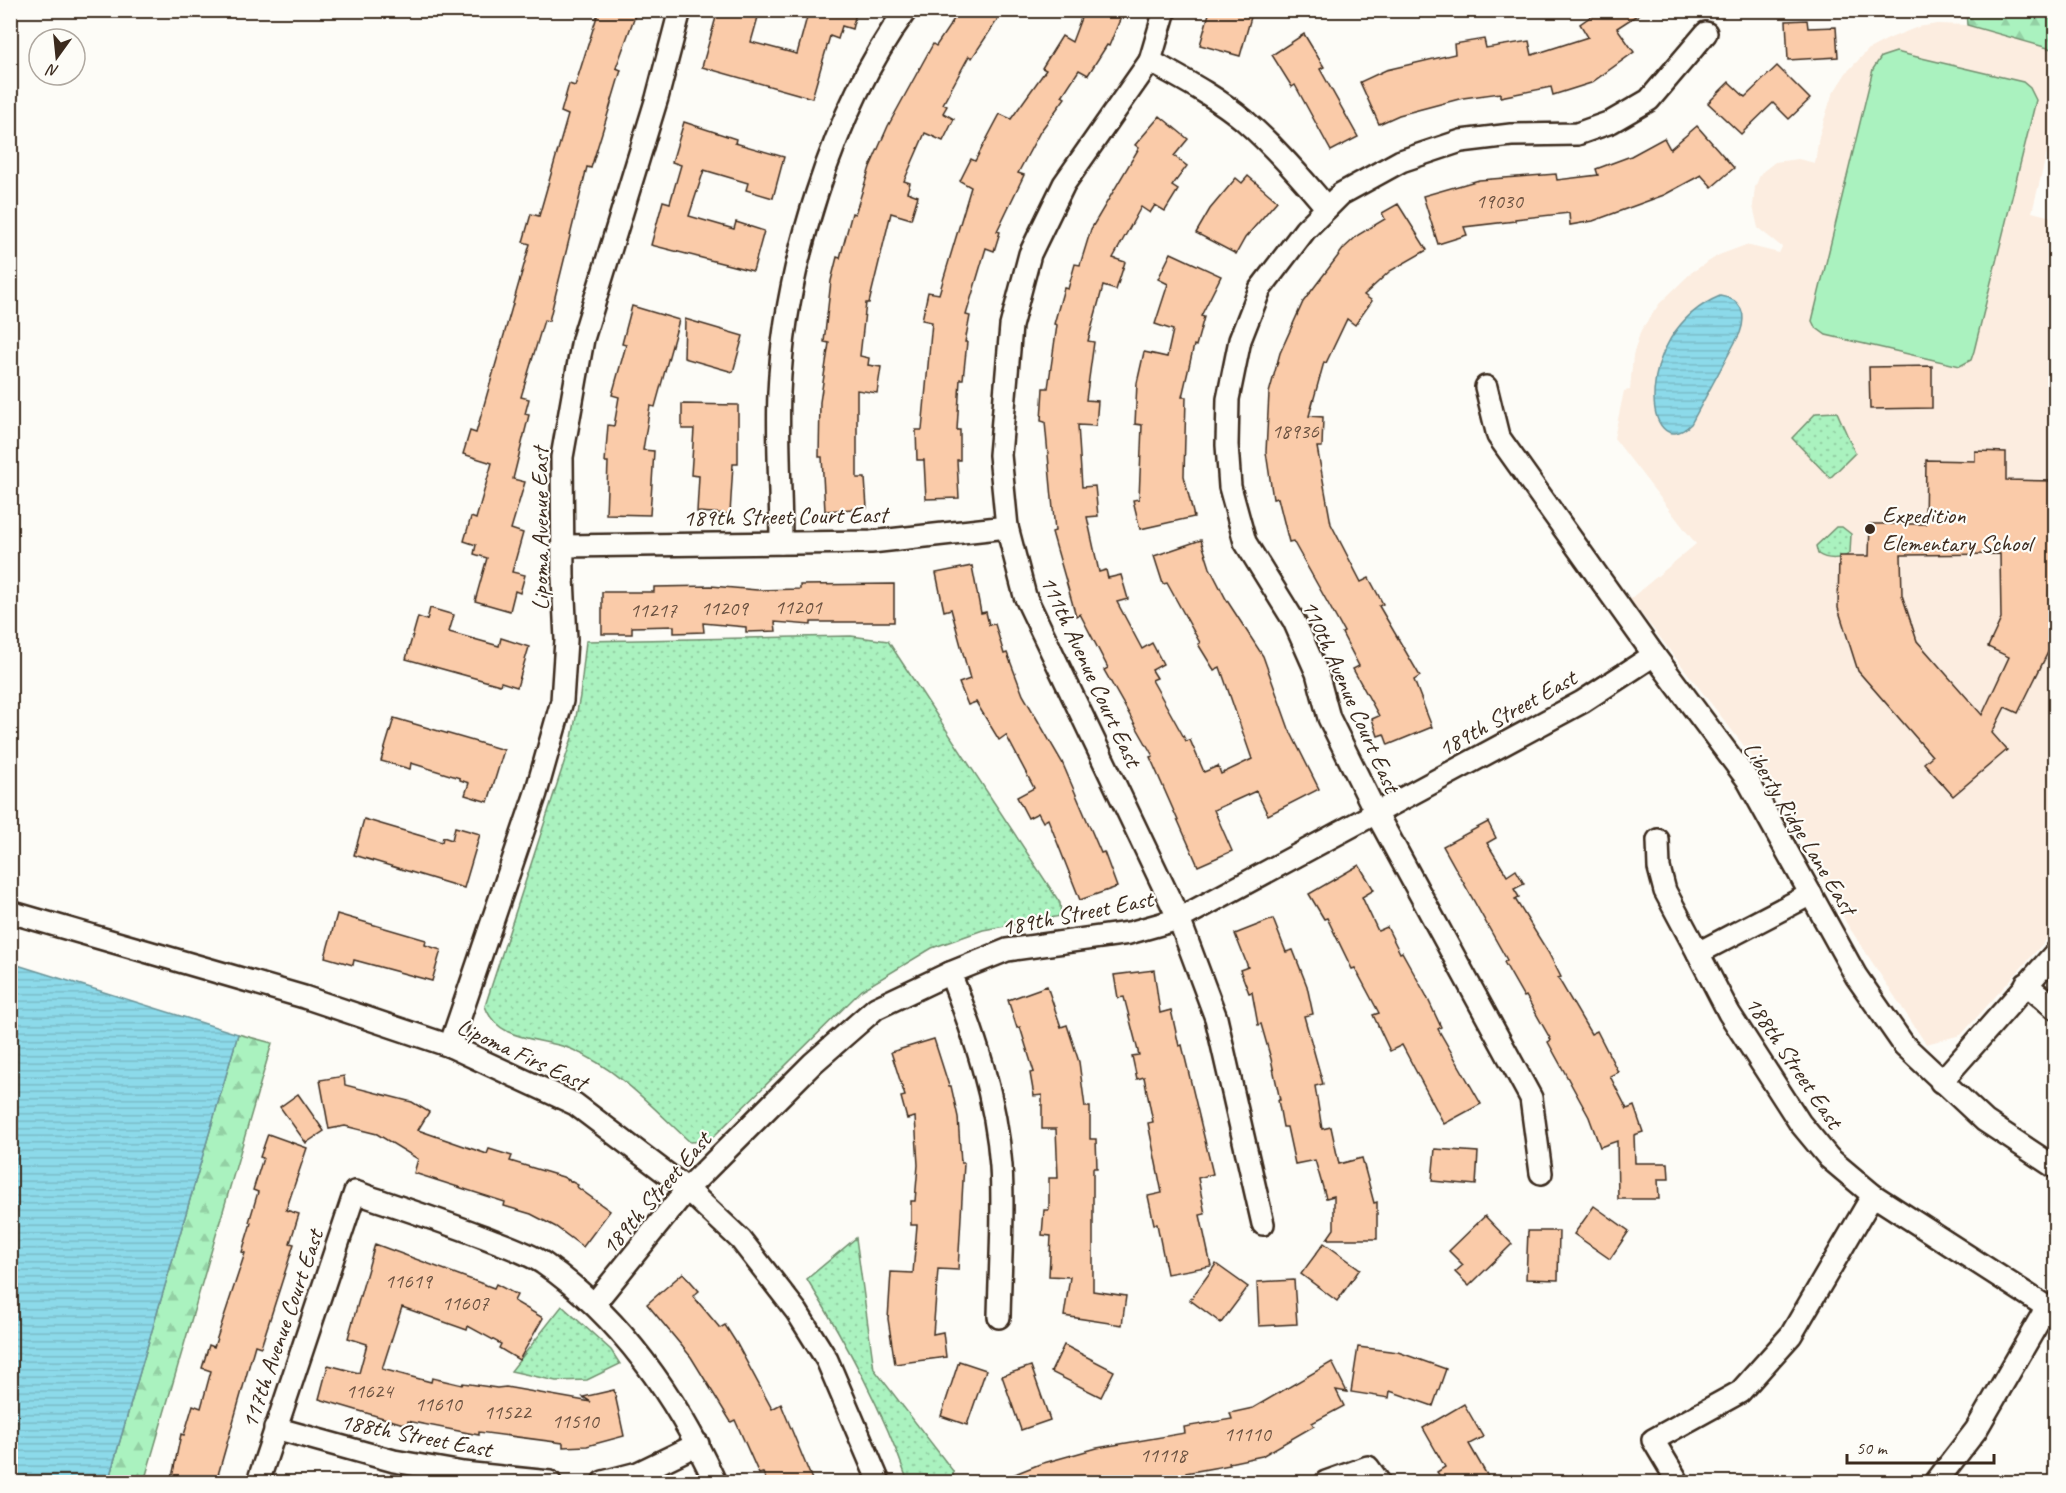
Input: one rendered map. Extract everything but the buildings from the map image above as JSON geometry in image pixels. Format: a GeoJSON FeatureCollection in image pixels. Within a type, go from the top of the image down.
{"type":"FeatureCollection","features":[{"type":"Feature","properties":{"kind":"street","name":"Lipoma Avenue East"},"geometry":{"type":"LineString","coordinates":[[450,1046],[536,793],[562,701],[566,640],[562,457],[583,339],[657,98],[680,10]]}},
{"type":"Feature","properties":{"kind":"street"},"geometry":{"type":"LineString","coordinates":[[781,543],[779,393],[787,311],[810,218],[838,136],[888,36],[906,10]]}},
{"type":"Feature","properties":{"kind":"street","name":"111th Avenue Court East"},"geometry":{"type":"LineString","coordinates":[[1165,10],[1150,61],[1064,184],[1030,254],[1011,326],[999,455],[1007,526],[1025,596],[1179,919],[1216,1018],[1263,1224]]}},
{"type":"Feature","properties":{"kind":"street","name":"110th Avenue Court East"},"geometry":{"type":"LineString","coordinates":[[1541,1173],[1532,1098],[1376,813],[1329,718],[1317,673],[1294,621],[1245,542],[1230,487],[1227,445],[1228,399],[1240,340],[1260,290],[1305,230],[1341,194],[1401,161],[1461,141],[1511,135],[1577,134],[1611,122],[1649,100],[1706,33]]}},
{"type":"Feature","properties":{"kind":"street"},"geometry":{"type":"LineString","coordinates":[[1150,61],[1202,90],[1243,120],[1283,156],[1327,207]]}},
{"type":"Feature","properties":{"kind":"street","name":"Liberty Ridge Lane East"},"geometry":{"type":"LineString","coordinates":[[1486,387],[1498,436],[1654,655],[1747,779],[1868,993],[1904,1045],[1985,1121],[2055,1168]]}},
{"type":"Feature","properties":{"kind":"street","name":"189th Street Court East"},"geometry":{"type":"LineString","coordinates":[[563,546],[871,542],[1007,526]]}},
{"type":"Feature","properties":{"kind":"street","name":"189th Street East"},"geometry":{"type":"LineString","coordinates":[[594,1304],[687,1189],[813,1064],[876,1008],[950,973],[1007,950],[1129,933],[1179,919],[1582,702],[1654,655]]}},
{"type":"Feature","properties":{"kind":"street","name":"188th Street East"},"geometry":{"type":"LineString","coordinates":[[1658,840],[1659,868],[1665,891],[1730,1013],[1800,1123],[1829,1158],[1873,1195],[2051,1310]]}},
{"type":"Feature","properties":{"kind":"street"},"geometry":{"type":"LineString","coordinates":[[1698,953],[1811,894]]}},
{"type":"Feature","properties":{"kind":"street","name":"Lipoma Firs East"},"geometry":{"type":"LineString","coordinates":[[10,912],[304,997],[450,1046],[575,1104],[687,1189],[741,1240],[797,1312],[827,1360],[879,1482]]}},
{"type":"Feature","properties":{"kind":"street"},"geometry":{"type":"LineString","coordinates":[[1941,1082],[2055,952]]}},
{"type":"Feature","properties":{"kind":"street"},"geometry":{"type":"LineString","coordinates":[[950,973],[978,1043],[993,1105],[1001,1167],[999,1317]]}},
{"type":"Feature","properties":{"kind":"street"},"geometry":{"type":"LineString","coordinates":[[2026,984],[2055,1009]]}},
{"type":"Feature","properties":{"kind":"street","name":"117th Avenue Court East"},"geometry":{"type":"LineString","coordinates":[[258,1482],[274,1428],[355,1192],[508,1246],[542,1262],[594,1304]]}},
{"type":"Feature","properties":{"kind":"street"},"geometry":{"type":"LineString","coordinates":[[1678,1482],[1653,1440],[1740,1392],[1783,1343],[1873,1195]]}},
{"type":"Feature","properties":{"kind":"street"},"geometry":{"type":"LineString","coordinates":[[594,1304],[658,1379],[698,1444],[716,1482]]}},
{"type":"Feature","properties":{"kind":"street"},"geometry":{"type":"LineString","coordinates":[[1936,1482],[1976,1430],[2051,1310]]}},
{"type":"Feature","properties":{"kind":"street","name":"188th Street East"},"geometry":{"type":"LineString","coordinates":[[274,1428],[463,1478],[550,1482]]}},
{"type":"Feature","properties":{"kind":"street"},"geometry":{"type":"LineString","coordinates":[[603,1482],[638,1473],[698,1444]]}},
{"type":"Feature","properties":{"kind":"street"},"geometry":{"type":"LineString","coordinates":[[1326,1482],[1374,1475]]}},
{"type":"Feature","properties":{"kind":"shaded area","name":"Expedition Elementary School"},"geometry":{"type":"Polygon","coordinates":[[[1937,24],[1967,25],[2055,50],[2055,121],[2032,212],[2056,218],[2055,930],[1961,1035],[1926,1044],[1847,924],[1772,782],[1630,599],[1696,544],[1614,438],[1624,391],[1630,390],[1633,355],[1641,330],[1660,303],[1692,272],[1719,255],[1746,245],[1779,253],[1782,247],[1758,228],[1753,206],[1755,187],[1761,173],[1775,162],[1798,159],[1815,163],[1819,136],[1832,95],[1846,73],[1869,49],[1918,27],[1937,24]]]}},
{"type":"Feature","properties":{"kind":"green space"},"geometry":{"type":"Polygon","coordinates":[[[1966,11],[2055,11],[2055,50],[1967,25],[1966,11]]]}},
{"type":"Feature","properties":{"kind":"green space"},"geometry":{"type":"Polygon","coordinates":[[[1896,52],[2023,82],[2030,88],[2036,100],[1974,351],[1971,360],[1960,366],[1826,335],[1815,327],[1812,321],[1873,69],[1881,57],[1896,52]]]}},
{"type":"Feature","properties":{"kind":"green space"},"geometry":{"type":"Polygon","coordinates":[[[1837,412],[1855,453],[1830,478],[1792,438],[1816,413],[1837,412]]]}},
{"type":"Feature","properties":{"kind":"green space"},"geometry":{"type":"Polygon","coordinates":[[[1836,527],[1842,527],[1851,534],[1850,553],[1834,558],[1818,554],[1816,546],[1836,527]]]}},
{"type":"Feature","properties":{"kind":"green space"},"geometry":{"type":"Polygon","coordinates":[[[851,636],[888,641],[1060,903],[1061,916],[983,930],[932,948],[862,990],[709,1141],[690,1142],[635,1090],[605,1067],[571,1049],[510,1033],[491,1018],[485,1006],[572,738],[580,696],[586,641],[851,636]]]}},
{"type":"Feature","properties":{"kind":"green space"},"geometry":{"type":"Polygon","coordinates":[[[238,1034],[272,1043],[144,1482],[108,1482],[238,1034]]]}},
{"type":"Feature","properties":{"kind":"green space"},"geometry":{"type":"Polygon","coordinates":[[[856,1238],[874,1369],[953,1471],[954,1482],[908,1482],[863,1378],[807,1279],[856,1238]]]}},
{"type":"Feature","properties":{"kind":"green space"},"geometry":{"type":"Polygon","coordinates":[[[562,1306],[611,1350],[620,1364],[587,1380],[556,1381],[511,1371],[562,1306]]]}},
{"type":"Feature","properties":{"kind":"water"},"geometry":{"type":"Polygon","coordinates":[[[1720,296],[1733,300],[1741,308],[1743,320],[1740,333],[1691,424],[1675,433],[1663,428],[1656,413],[1654,391],[1659,365],[1671,338],[1691,314],[1720,296]]]}},
{"type":"Feature","properties":{"kind":"water"},"geometry":{"type":"Polygon","coordinates":[[[11,963],[238,1034],[108,1482],[11,1482],[11,963]]]}},
{"type":"Feature","properties":{"kind":"place","name":"Expedition Elementary School"},"geometry":{"type":"Point","coordinates":[1870,529]}}]}
